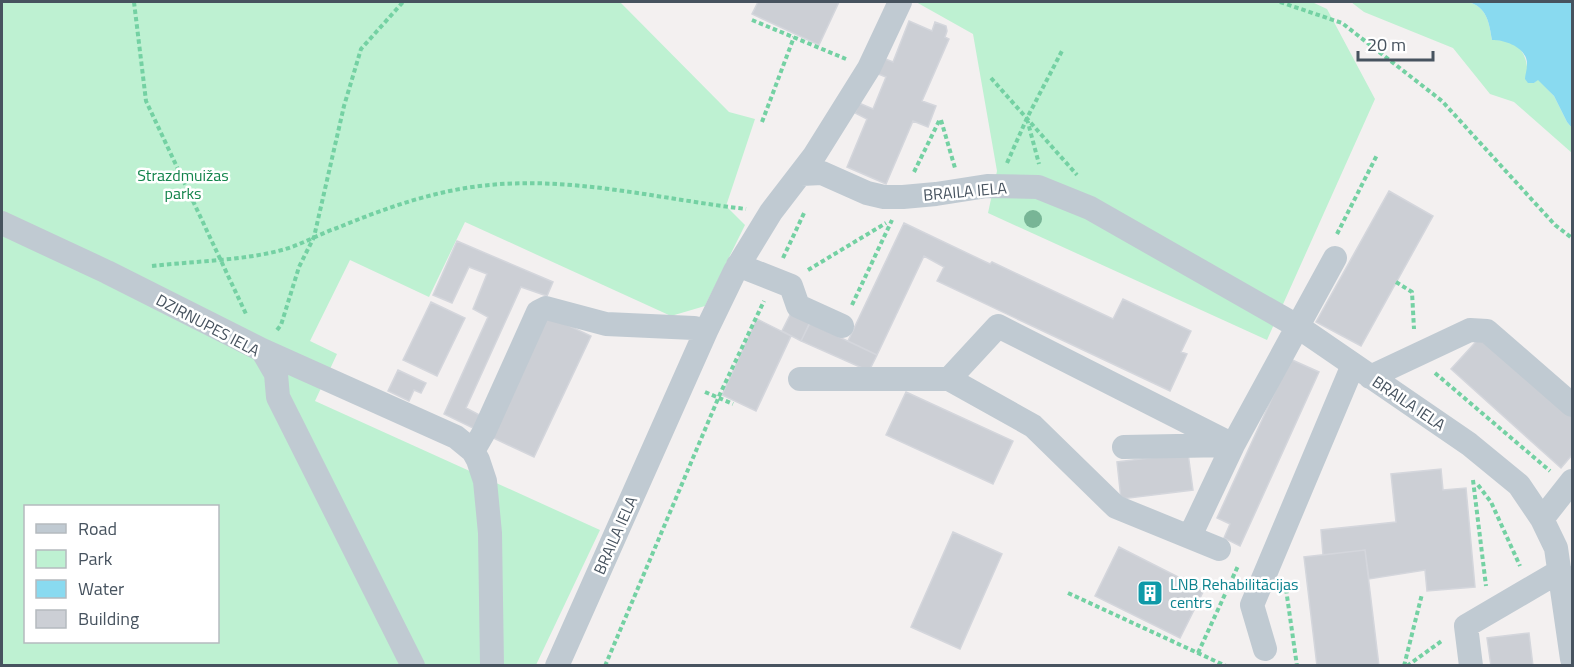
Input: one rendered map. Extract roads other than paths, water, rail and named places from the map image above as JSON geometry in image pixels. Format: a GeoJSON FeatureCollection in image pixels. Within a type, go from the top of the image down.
{"type":"FeatureCollection","features":[{"type":"Feature","properties":{"kind":"street"},"geometry":{"type":"LineString","coordinates":[[811,174],[814,156],[869,68],[891,7]]}},
{"type":"Feature","properties":{"kind":"street","name":"BRAILA IELA"},"geometry":{"type":"LineString","coordinates":[[557,666],[706,331],[738,265],[771,212],[811,174],[867,193],[903,197],[987,186],[1038,187],[1090,208],[1297,326],[1469,444],[1519,485],[1542,519],[1556,548],[1572,659]]}},
{"type":"Feature","properties":{"kind":"street","name":"DZIRNUPES IELA"},"geometry":{"type":"LineString","coordinates":[[2,223],[107,272],[262,350],[276,374],[279,397],[413,666]]}},
{"type":"Feature","properties":{"kind":"street"},"geometry":{"type":"LineString","coordinates":[[1190,536],[1233,445],[1335,258]]}},
{"type":"Feature","properties":{"kind":"street"},"geometry":{"type":"LineString","coordinates":[[738,265],[782,282],[798,306],[842,326]]}},
{"type":"Feature","properties":{"kind":"street"},"geometry":{"type":"LineString","coordinates":[[473,451],[484,432],[538,312],[546,308],[606,324],[694,328],[706,331]]}},
{"type":"Feature","properties":{"kind":"street"},"geometry":{"type":"LineString","coordinates":[[949,378],[998,326],[1233,445]]}},
{"type":"Feature","properties":{"kind":"street"},"geometry":{"type":"LineString","coordinates":[[1265,649],[1252,605],[1362,371],[1416,356],[1470,330],[1487,331],[1572,405]]}},
{"type":"Feature","properties":{"kind":"street"},"geometry":{"type":"LineString","coordinates":[[262,350],[456,437],[473,451],[485,481],[490,533],[492,666]]}},
{"type":"Feature","properties":{"kind":"street"},"geometry":{"type":"LineString","coordinates":[[800,379],[949,378],[1033,426],[1116,507],[1219,549]]}},
{"type":"Feature","properties":{"kind":"street"},"geometry":{"type":"LineString","coordinates":[[1124,447],[1233,445]]}},
{"type":"Feature","properties":{"kind":"street"},"geometry":{"type":"LineString","coordinates":[[1542,519],[1570,484]]}},
{"type":"Feature","properties":{"kind":"street"},"geometry":{"type":"LineString","coordinates":[[1471,666],[1466,626],[1560,571]]}},
{"type":"Feature","properties":{"kind":"water"},"geometry":{"type":"Polygon","coordinates":[[[1468,2],[1572,2],[1572,128],[1554,96],[1538,80],[1528,83],[1525,79],[1527,65],[1524,54],[1509,43],[1492,40],[1488,21],[1483,11],[1468,2]]]}},
{"type":"Feature","properties":{"kind":"place","name":"LNB Rehabilitācijas centrs"},"geometry":{"type":"Point","coordinates":[1150,593]}},
{"type":"Feature","properties":{"kind":"park label","name":"Strazdmuižas parks"},"geometry":{"type":"Point","coordinates":[183,184]}}]}
